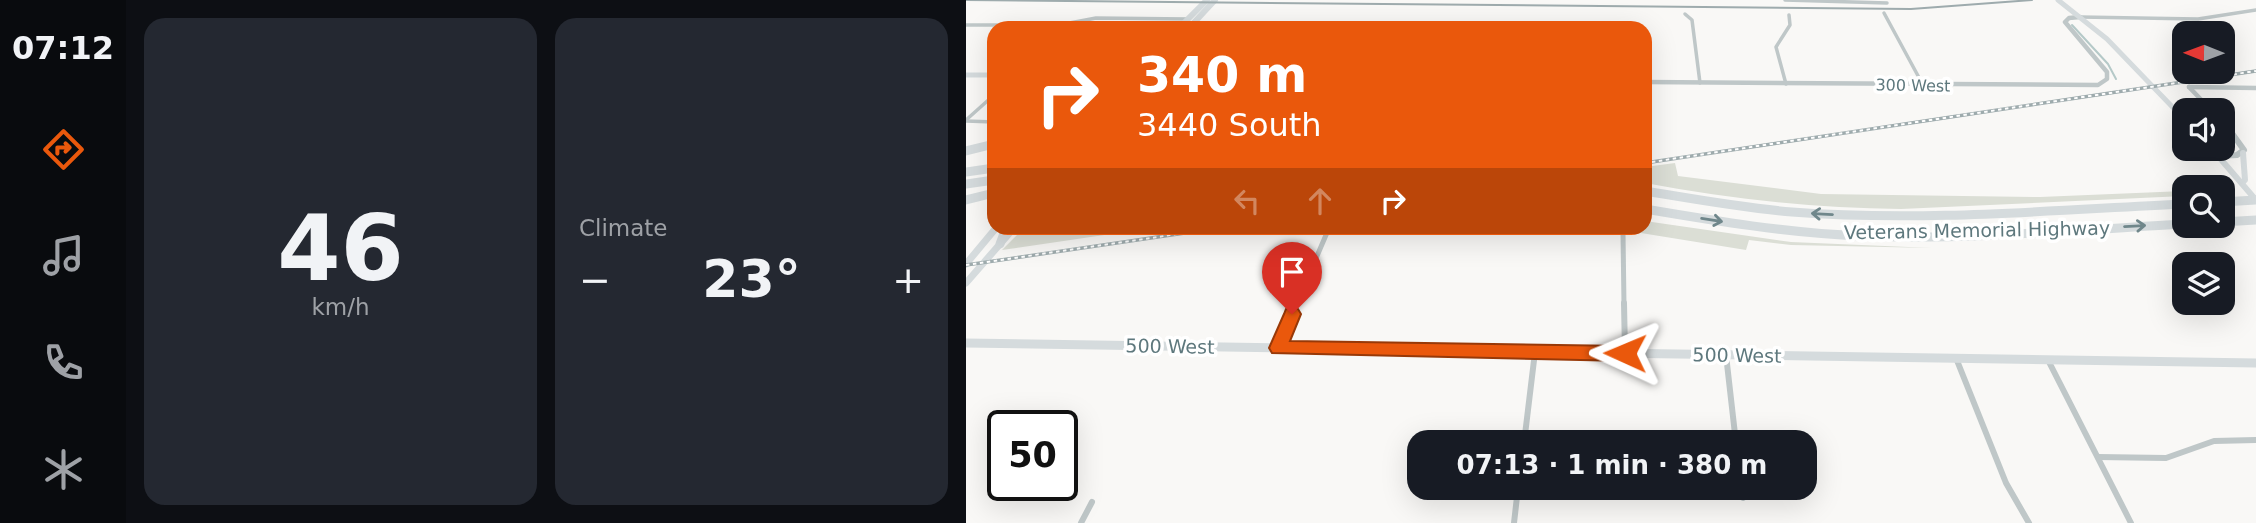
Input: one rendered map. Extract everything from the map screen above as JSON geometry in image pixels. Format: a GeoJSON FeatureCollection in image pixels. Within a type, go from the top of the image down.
{"type":"FeatureCollection","features":[{"type":"Feature","properties":{"kind":"highway"},"geometry":{"type":"LineString","coordinates":[[966,151],[987,146]]}},
{"type":"Feature","properties":{"kind":"highway"},"geometry":{"type":"LineString","coordinates":[[966,172],[987,169]]}},
{"type":"Feature","properties":{"kind":"highway"},"geometry":{"type":"LineString","coordinates":[[966,184],[987,181]]}},
{"type":"Feature","properties":{"kind":"highway","name":"Veterans Memorial Highway"},"geometry":{"type":"LineString","coordinates":[[1652,192],[1740,206],[1854,215],[1930,215],[2172,205]]}},
{"type":"Feature","properties":{"kind":"highway"},"geometry":{"type":"LineString","coordinates":[[966,201],[987,195]]}},
{"type":"Feature","properties":{"kind":"highway"},"geometry":{"type":"LineString","coordinates":[[966,201],[987,200]]}},
{"type":"Feature","properties":{"kind":"highway"},"geometry":{"type":"LineString","coordinates":[[2235,201],[2256,200]]}},
{"type":"Feature","properties":{"kind":"highway","name":"Veterans Memorial Highway"},"geometry":{"type":"LineString","coordinates":[[1652,210],[1745,225],[1862,236],[2172,225]]}},
{"type":"Feature","properties":{"kind":"highway"},"geometry":{"type":"LineString","coordinates":[[2235,221],[2256,220]]}},
{"type":"Feature","properties":{"kind":"highway"},"geometry":{"type":"LineString","coordinates":[[1000,244],[1003,235]]}},
{"type":"Feature","properties":{"kind":"main road"},"geometry":{"type":"LineString","coordinates":[[1188,19],[1207,0]]}},
{"type":"Feature","properties":{"kind":"main road"},"geometry":{"type":"LineString","coordinates":[[1196,21],[1215,0]]}},
{"type":"Feature","properties":{"kind":"main road"},"geometry":{"type":"LineString","coordinates":[[2058,0],[2143,74],[2172,106]]}},
{"type":"Feature","properties":{"kind":"main road"},"geometry":{"type":"LineString","coordinates":[[966,75],[987,75]]}},
{"type":"Feature","properties":{"kind":"main road"},"geometry":{"type":"LineString","coordinates":[[2242,183],[2245,180],[2242,163],[2244,153]]}},
{"type":"Feature","properties":{"kind":"main road"},"geometry":{"type":"LineString","coordinates":[[2222,161],[2256,200]]}},
{"type":"Feature","properties":{"kind":"main road"},"geometry":{"type":"LineString","coordinates":[[966,264],[990,235]]}},
{"type":"Feature","properties":{"kind":"main road"},"geometry":{"type":"LineString","coordinates":[[966,283],[1008,235]]}},
{"type":"Feature","properties":{"kind":"main road","name":"500 West"},"geometry":{"type":"LineString","coordinates":[[966,343],[2256,363]]}},
{"type":"Feature","properties":{"kind":"street"},"geometry":{"type":"LineString","coordinates":[[1785,1],[1887,3]]}},
{"type":"Feature","properties":{"kind":"street"},"geometry":{"type":"LineString","coordinates":[[2080,17],[2198,19],[2256,10]]}},
{"type":"Feature","properties":{"kind":"street"},"geometry":{"type":"LineString","coordinates":[[1884,13],[1923,85]]}},
{"type":"Feature","properties":{"kind":"street"},"geometry":{"type":"LineString","coordinates":[[1685,14],[1692,20],[1700,83]]}},
{"type":"Feature","properties":{"kind":"street"},"geometry":{"type":"LineString","coordinates":[[1786,84],[1776,47],[1790,25],[1789,15]]}},
{"type":"Feature","properties":{"kind":"street","name":"300 West"},"geometry":{"type":"LineString","coordinates":[[1652,82],[2081,87],[2105,82],[2108,76],[2104,66],[2065,24],[2069,18],[2080,17]]}},
{"type":"Feature","properties":{"kind":"street"},"geometry":{"type":"LineString","coordinates":[[1082,21],[1096,18],[1188,19]]}},
{"type":"Feature","properties":{"kind":"street"},"geometry":{"type":"LineString","coordinates":[[966,25],[987,25]]}},
{"type":"Feature","properties":{"kind":"street"},"geometry":{"type":"LineString","coordinates":[[2200,98],[2189,87],[2256,88]]}},
{"type":"Feature","properties":{"kind":"street"},"geometry":{"type":"LineString","coordinates":[[966,120],[987,101]]}},
{"type":"Feature","properties":{"kind":"street"},"geometry":{"type":"LineString","coordinates":[[966,120],[987,122]]}},
{"type":"Feature","properties":{"kind":"street"},"geometry":{"type":"LineString","coordinates":[[2235,135],[2241,141],[2244,153],[2235,154]]}},
{"type":"Feature","properties":{"kind":"street"},"geometry":{"type":"LineString","coordinates":[[1278,348],[1326,235]]}},
{"type":"Feature","properties":{"kind":"street"},"geometry":{"type":"LineString","coordinates":[[1623,235],[1625,353]]}},
{"type":"Feature","properties":{"kind":"street"},"geometry":{"type":"LineString","coordinates":[[1526,430],[1535,352]]}},
{"type":"Feature","properties":{"kind":"street"},"geometry":{"type":"LineString","coordinates":[[1726,355],[1735,430]]}},
{"type":"Feature","properties":{"kind":"street"},"geometry":{"type":"LineString","coordinates":[[1956,358],[2006,483],[2029,523]]}},
{"type":"Feature","properties":{"kind":"street"},"geometry":{"type":"LineString","coordinates":[[2048,360],[2131,523]]}},
{"type":"Feature","properties":{"kind":"street"},"geometry":{"type":"LineString","coordinates":[[2098,457],[2166,458],[2197,446],[2223,440],[2256,440]]}},
{"type":"Feature","properties":{"kind":"street"},"geometry":{"type":"LineString","coordinates":[[1514,523],[1517,500]]}},
{"type":"Feature","properties":{"kind":"street"},"geometry":{"type":"LineString","coordinates":[[1081,523],[1092,502]]}},
{"type":"Feature","properties":{"kind":"shaded area"},"geometry":{"type":"Polygon","coordinates":[[[1675,163],[1678,176],[1821,194],[2040,197],[2172,192],[2172,197],[1901,209],[1772,202],[1652,184],[1652,166],[1675,163]]]}},
{"type":"Feature","properties":{"kind":"shaded area"},"geometry":{"type":"Polygon","coordinates":[[[1652,222],[1791,242],[1932,248],[1791,245],[1749,240],[1746,250],[1652,235],[1652,222]]]}},
{"type":"Feature","properties":{"kind":"shaded area"},"geometry":{"type":"Polygon","coordinates":[[[1017,235],[1104,235],[1002,250],[1017,235]]]}},
{"type":"Feature","properties":{"kind":"waterway"},"geometry":{"type":"LineString","coordinates":[[2072,25],[2108,64],[2116,79]]}},
{"type":"Feature","properties":{"kind":"tram line"},"geometry":{"type":"LineString","coordinates":[[966,0],[1911,9],[2032,0]]}},
{"type":"Feature","properties":{"kind":"railway"},"geometry":{"type":"LineString","coordinates":[[1652,162],[2256,71]]}},
{"type":"Feature","properties":{"kind":"railway"},"geometry":{"type":"LineString","coordinates":[[966,265],[1171,235]]}},
{"type":"Feature","properties":{"kind":"route"},"geometry":{"type":"LineString","coordinates":[[1292,314],[1278,348],[1625,353]]}}]}
